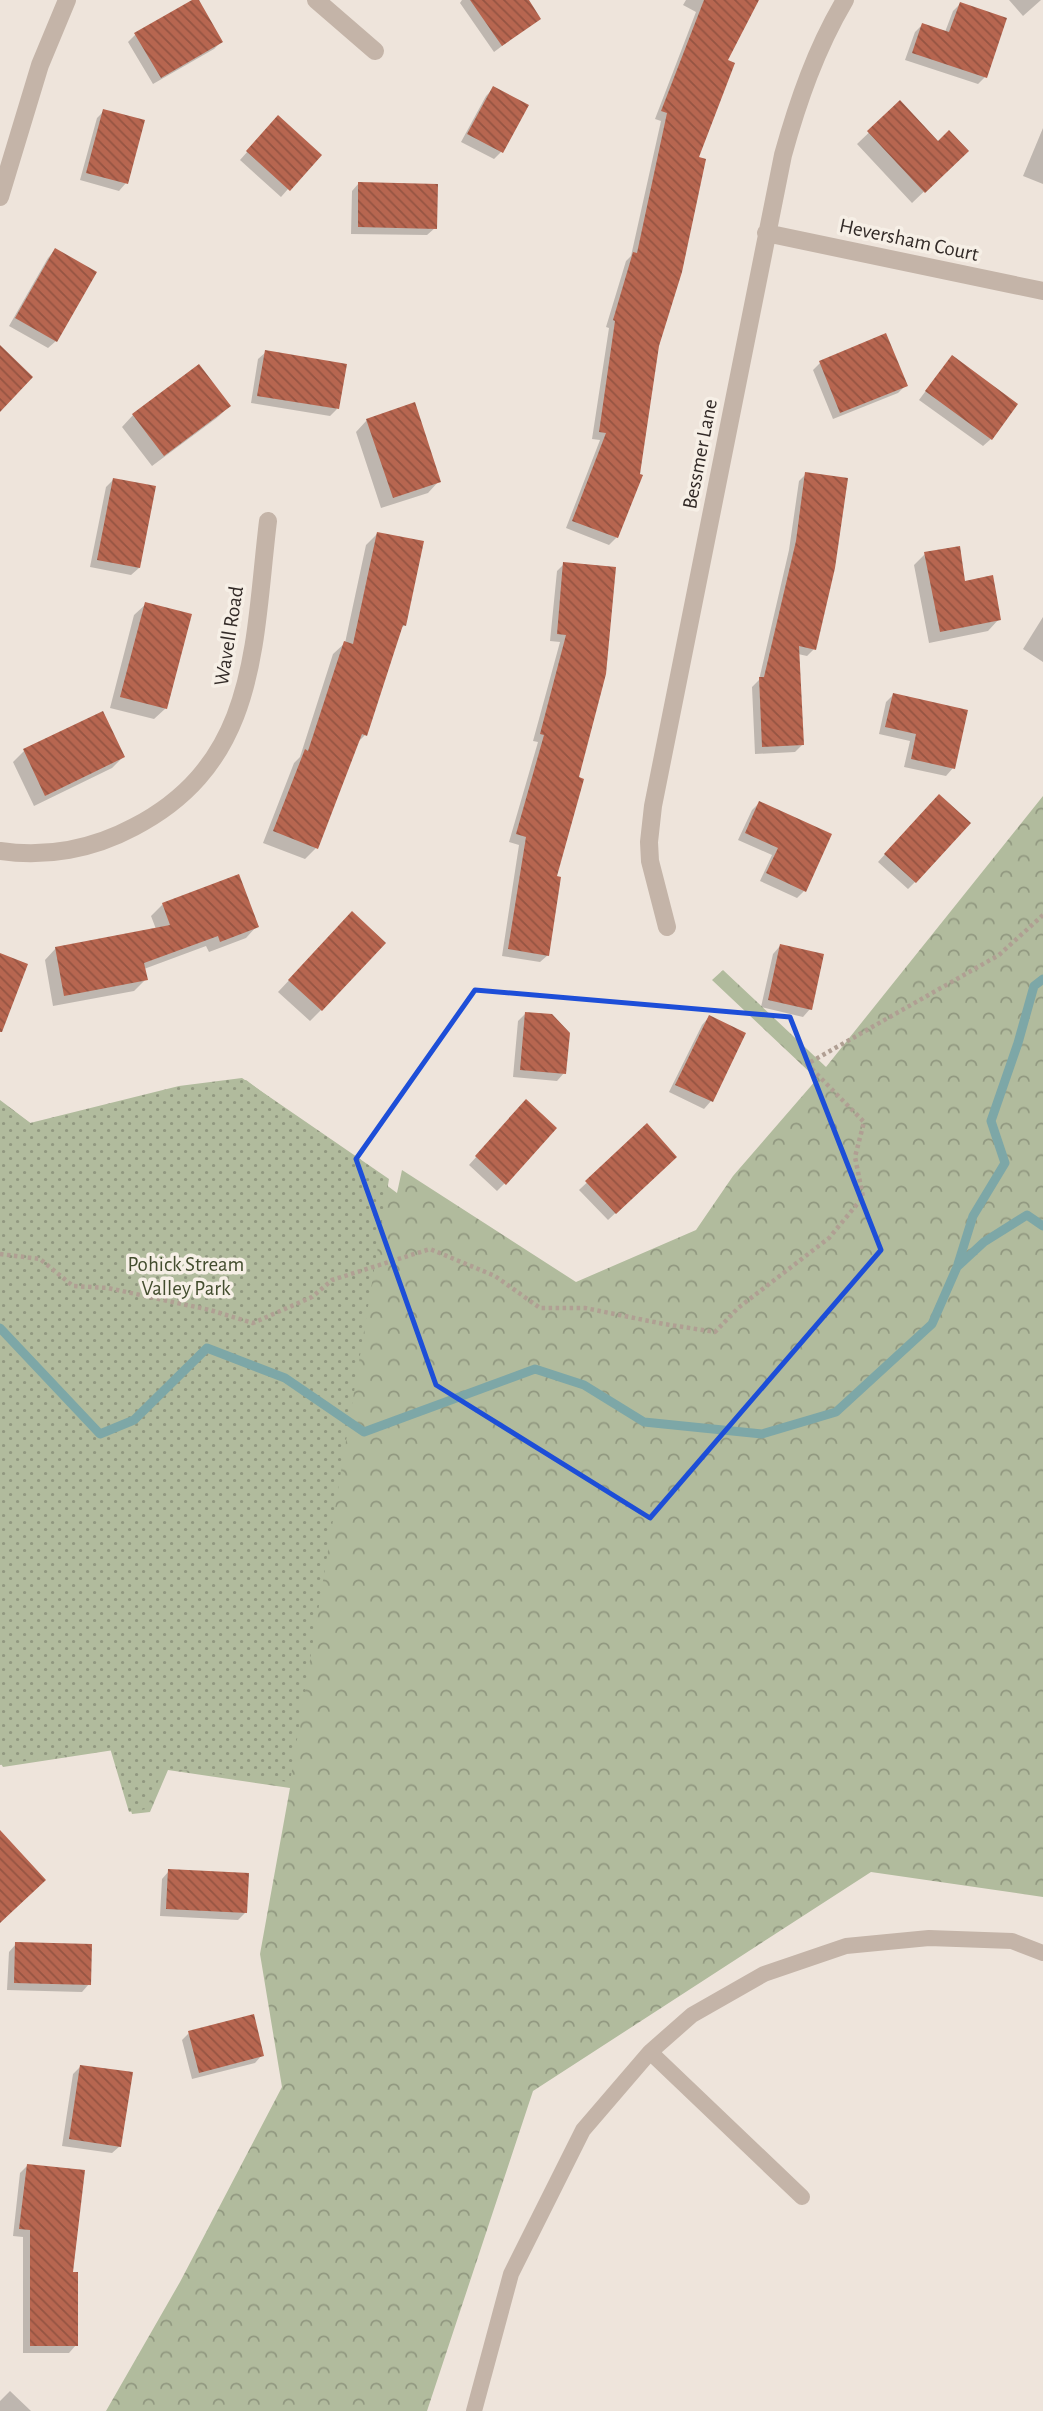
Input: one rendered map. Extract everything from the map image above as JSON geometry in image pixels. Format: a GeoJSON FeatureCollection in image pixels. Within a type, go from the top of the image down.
{"type":"FeatureCollection","features":[{"type":"Feature","properties":{"kind":"street"},"geometry":{"type":"LineString","coordinates":[[0,197],[40,65],[67,0]]}},
{"type":"Feature","properties":{"kind":"street"},"geometry":{"type":"LineString","coordinates":[[316,0],[375,51]]}},
{"type":"Feature","properties":{"kind":"street","name":"Bessmer Lane"},"geometry":{"type":"LineString","coordinates":[[667,927],[650,861],[653,806],[783,155],[799,99],[828,28],[845,0]]}},
{"type":"Feature","properties":{"kind":"street","name":"Heversham Court"},"geometry":{"type":"LineString","coordinates":[[766,233],[1043,291]]}},
{"type":"Feature","properties":{"kind":"street","name":"Wavell Road"},"geometry":{"type":"LineString","coordinates":[[0,851],[65,851],[113,839],[156,816],[190,788],[208,767],[238,715],[249,677],[268,521]]}},
{"type":"Feature","properties":{"kind":"lane"},"geometry":{"type":"LineString","coordinates":[[474,2411],[511,2274],[583,2130],[650,2052],[692,2015],[765,1974],[846,1946],[943,1938],[1012,1941],[1043,1953]]}},
{"type":"Feature","properties":{"kind":"lane"},"geometry":{"type":"LineString","coordinates":[[650,2052],[802,2197]]}},
{"type":"Feature","properties":{"kind":"path"},"geometry":{"type":"LineString","coordinates":[[0,1254],[40,1259],[73,1286],[108,1288],[210,1310],[253,1323],[312,1297],[332,1280],[430,1249],[495,1276],[540,1308],[585,1308],[664,1325],[715,1332],[738,1308],[829,1238],[863,1197],[855,1157],[864,1122],[807,1064],[999,955],[1043,915]]}},
{"type":"Feature","properties":{"kind":"highlighted area"},"geometry":{"type":"Polygon","coordinates":[[[475,990],[790,1017],[881,1250],[650,1518],[436,1385],[356,1159],[475,990]]]}},
{"type":"Feature","properties":{"kind":"green space"},"geometry":{"type":"Polygon","coordinates":[[[1043,796],[1043,1897],[871,1872],[533,2091],[427,2411],[106,2411],[180,2282],[282,2087],[260,1954],[290,1788],[168,1770],[150,1812],[132,1814],[114,1750],[3,1767],[0,1762],[0,1100],[33,1125],[183,1088],[246,1080],[397,1193],[402,1170],[576,1282],[696,1230],[733,1176],[817,1079],[712,980],[723,970],[826,1067],[1043,796]]]}},
{"type":"Feature","properties":{"kind":"green space","name":"Pohick Stream Valley Park"},"geometry":{"type":"Polygon","coordinates":[[[242,1078],[389,1179],[290,1782],[164,1768],[146,1809],[129,1812],[110,1748],[0,1765],[0,1101],[30,1123],[179,1086],[242,1078]]]}},
{"type":"Feature","properties":{"kind":"building"},"geometry":{"type":"Polygon","coordinates":[[[192,0],[199,0],[223,42],[161,78],[134,33],[192,0]]]}},
{"type":"Feature","properties":{"kind":"building"},"geometry":{"type":"Polygon","coordinates":[[[470,0],[529,0],[541,19],[502,46],[470,0]]]}},
{"type":"Feature","properties":{"kind":"building"},"geometry":{"type":"Polygon","coordinates":[[[704,0],[759,0],[728,60],[735,63],[699,157],[706,159],[682,272],[659,346],[640,474],[643,475],[618,538],[572,521],[606,433],[599,432],[615,321],[613,320],[633,252],[637,253],[667,113],[661,111],[704,0]]]}},
{"type":"Feature","properties":{"kind":"building"},"geometry":{"type":"Polygon","coordinates":[[[960,2],[1007,18],[987,78],[912,53],[922,23],[949,32],[960,2]]]}},
{"type":"Feature","properties":{"kind":"building"},"geometry":{"type":"Polygon","coordinates":[[[493,86],[529,105],[503,153],[467,134],[493,86]]]}},
{"type":"Feature","properties":{"kind":"building"},"geometry":{"type":"Polygon","coordinates":[[[900,100],[938,141],[949,130],[969,151],[925,193],[867,131],[900,100]]]}},
{"type":"Feature","properties":{"kind":"building"},"geometry":{"type":"Polygon","coordinates":[[[103,109],[145,120],[128,184],[86,173],[103,109]]]}},
{"type":"Feature","properties":{"kind":"building"},"geometry":{"type":"Polygon","coordinates":[[[278,115],[322,155],[290,191],[246,151],[278,115]]]}},
{"type":"Feature","properties":{"kind":"building"},"geometry":{"type":"Polygon","coordinates":[[[358,182],[438,184],[437,229],[358,227],[358,182]]]}},
{"type":"Feature","properties":{"kind":"building"},"geometry":{"type":"Polygon","coordinates":[[[55,248],[97,272],[57,342],[15,318],[55,248]]]}},
{"type":"Feature","properties":{"kind":"building"},"geometry":{"type":"Polygon","coordinates":[[[886,333],[908,386],[840,413],[819,361],[886,333]]]}},
{"type":"Feature","properties":{"kind":"building"},"geometry":{"type":"Polygon","coordinates":[[[0,345],[33,377],[0,412],[0,345]]]}},
{"type":"Feature","properties":{"kind":"building"},"geometry":{"type":"Polygon","coordinates":[[[265,350],[347,364],[339,409],[257,396],[265,350]]]}},
{"type":"Feature","properties":{"kind":"building"},"geometry":{"type":"Polygon","coordinates":[[[952,355],[1018,404],[992,440],[925,391],[952,355]]]}},
{"type":"Feature","properties":{"kind":"building"},"geometry":{"type":"Polygon","coordinates":[[[199,364],[231,406],[164,456],[132,414],[199,364]]]}},
{"type":"Feature","properties":{"kind":"building"},"geometry":{"type":"Polygon","coordinates":[[[415,402],[441,482],[393,498],[366,419],[415,402]]]}},
{"type":"Feature","properties":{"kind":"building"},"geometry":{"type":"Polygon","coordinates":[[[805,472],[848,478],[835,568],[816,650],[799,646],[804,745],[762,747],[759,677],[764,677],[796,541],[805,472]]]}},
{"type":"Feature","properties":{"kind":"building"},"geometry":{"type":"Polygon","coordinates":[[[113,478],[156,486],[140,568],[97,560],[113,478]]]}},
{"type":"Feature","properties":{"kind":"building"},"geometry":{"type":"Polygon","coordinates":[[[377,532],[424,541],[406,626],[403,625],[367,736],[362,734],[318,849],[273,831],[305,749],[308,751],[344,641],[353,644],[377,532]]]}},
{"type":"Feature","properties":{"kind":"building"},"geometry":{"type":"Polygon","coordinates":[[[960,546],[965,581],[993,575],[1001,620],[940,632],[924,552],[960,546]]]}},
{"type":"Feature","properties":{"kind":"building"},"geometry":{"type":"Polygon","coordinates":[[[563,562],[616,567],[606,674],[579,777],[584,779],[557,876],[561,877],[549,956],[508,949],[526,837],[516,834],[544,735],[540,734],[566,635],[557,634],[563,562]]]}},
{"type":"Feature","properties":{"kind":"building"},"geometry":{"type":"Polygon","coordinates":[[[145,602],[192,614],[167,709],[120,697],[145,602]]]}},
{"type":"Feature","properties":{"kind":"building"},"geometry":{"type":"Polygon","coordinates":[[[893,693],[968,710],[955,769],[911,759],[916,734],[885,727],[893,693]]]}},
{"type":"Feature","properties":{"kind":"building"},"geometry":{"type":"Polygon","coordinates":[[[103,711],[125,757],[45,796],[23,749],[103,711]]]}},
{"type":"Feature","properties":{"kind":"building"},"geometry":{"type":"Polygon","coordinates":[[[939,794],[971,823],[916,883],[884,854],[939,794]]]}},
{"type":"Feature","properties":{"kind":"building"},"geometry":{"type":"Polygon","coordinates":[[[759,801],[832,834],[806,892],[766,873],[778,848],[745,833],[759,801]]]}},
{"type":"Feature","properties":{"kind":"building"},"geometry":{"type":"Polygon","coordinates":[[[239,874],[259,927],[220,942],[218,936],[144,963],[148,980],[64,996],[55,947],[170,925],[162,903],[239,874]]]}},
{"type":"Feature","properties":{"kind":"building"},"geometry":{"type":"Polygon","coordinates":[[[352,911],[386,943],[322,1011],[288,980],[352,911]]]}},
{"type":"Feature","properties":{"kind":"building"},"geometry":{"type":"Polygon","coordinates":[[[780,944],[824,954],[812,1010],[768,1000],[780,944]]]}},
{"type":"Feature","properties":{"kind":"building"},"geometry":{"type":"Polygon","coordinates":[[[0,953],[28,964],[2,1032],[0,1032],[0,953]]]}},
{"type":"Feature","properties":{"kind":"building"},"geometry":{"type":"Polygon","coordinates":[[[525,1012],[552,1014],[570,1033],[566,1074],[520,1070],[525,1012]]]}},
{"type":"Feature","properties":{"kind":"building"},"geometry":{"type":"Polygon","coordinates":[[[709,1015],[746,1033],[713,1102],[675,1085],[709,1015]]]}},
{"type":"Feature","properties":{"kind":"building"},"geometry":{"type":"Polygon","coordinates":[[[526,1099],[557,1128],[506,1185],[475,1156],[526,1099]]]}},
{"type":"Feature","properties":{"kind":"building"},"geometry":{"type":"Polygon","coordinates":[[[647,1123],[677,1157],[616,1214],[585,1181],[647,1123]]]}},
{"type":"Feature","properties":{"kind":"building"},"geometry":{"type":"Polygon","coordinates":[[[0,1830],[46,1880],[0,1923],[0,1830]]]}},
{"type":"Feature","properties":{"kind":"building"},"geometry":{"type":"Polygon","coordinates":[[[168,1869],[249,1873],[247,1913],[166,1909],[168,1869]]]}},
{"type":"Feature","properties":{"kind":"building"},"geometry":{"type":"Polygon","coordinates":[[[15,1942],[92,1944],[91,1985],[14,1983],[15,1942]]]}},
{"type":"Feature","properties":{"kind":"building"},"geometry":{"type":"Polygon","coordinates":[[[254,2014],[264,2056],[199,2073],[188,2031],[254,2014]]]}},
{"type":"Feature","properties":{"kind":"building"},"geometry":{"type":"Polygon","coordinates":[[[80,2065],[133,2072],[121,2147],[69,2139],[80,2065]]]}},
{"type":"Feature","properties":{"kind":"building"},"geometry":{"type":"Polygon","coordinates":[[[27,2164],[85,2170],[73,2272],[78,2272],[78,2346],[30,2346],[30,2230],[19,2229],[27,2164]]]}},
{"type":"Feature","properties":{"kind":"waterway"},"geometry":{"type":"LineString","coordinates":[[958,1264],[973,1216],[1005,1163],[991,1121],[1034,986],[1043,979]]}},
{"type":"Feature","properties":{"kind":"waterway"},"geometry":{"type":"LineString","coordinates":[[0,1328],[100,1434],[134,1420],[207,1348],[285,1378],[364,1432],[535,1369],[584,1385],[644,1422],[762,1434],[836,1412],[932,1324],[957,1267],[984,1242],[1027,1215],[1043,1226]]}}]}
